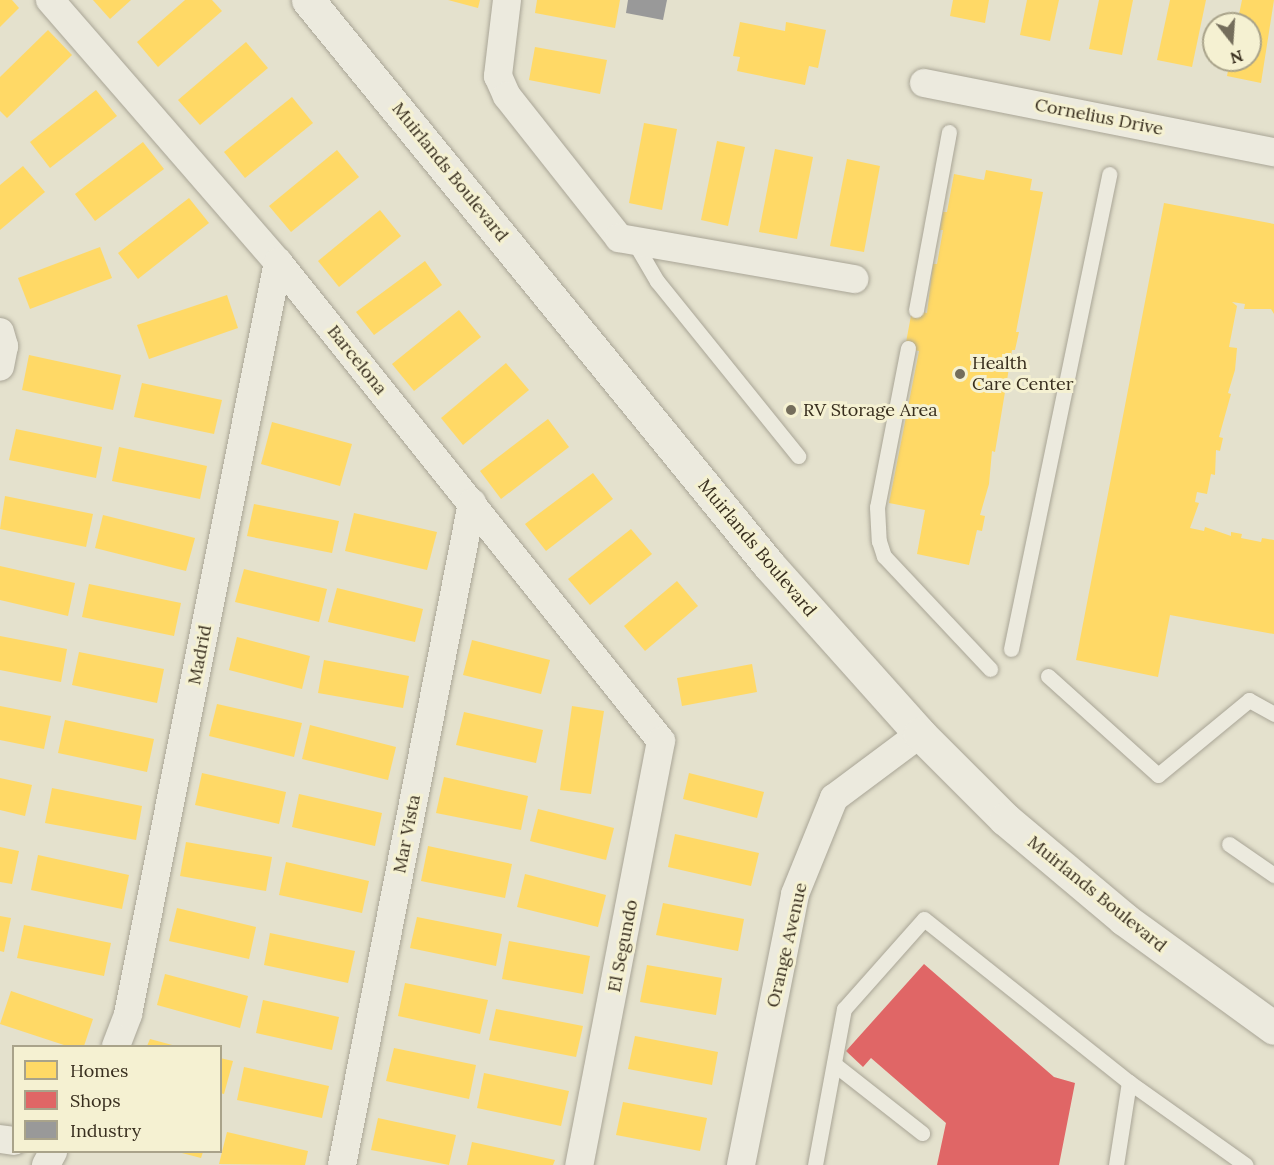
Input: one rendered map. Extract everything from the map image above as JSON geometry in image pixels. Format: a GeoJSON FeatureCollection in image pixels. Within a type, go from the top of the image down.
{"type":"FeatureCollection","features":[{"type":"Feature","properties":{"kind":"main road","name":"Muirlands Boulevard"},"geometry":{"type":"LineString","coordinates":[[308,0],[769,565],[920,734],[1005,819],[1124,919],[1274,1028]]}},
{"type":"Feature","properties":{"kind":"street","name":"Barcelona"},"geometry":{"type":"LineString","coordinates":[[50,0],[278,262],[654,729]]}},
{"type":"Feature","properties":{"kind":"street"},"geometry":{"type":"LineString","coordinates":[[507,0],[498,67],[507,96],[619,238],[854,279]]}},
{"type":"Feature","properties":{"kind":"street","name":"Cornelius Drive"},"geometry":{"type":"LineString","coordinates":[[924,83],[1274,152]]}},
{"type":"Feature","properties":{"kind":"street","name":"Madrid"},"geometry":{"type":"LineString","coordinates":[[117,1045],[128,1014],[278,262]]}},
{"type":"Feature","properties":{"kind":"street"},"geometry":{"type":"LineString","coordinates":[[0,332],[4,346],[0,367]]}},
{"type":"Feature","properties":{"kind":"street","name":"Mar Vista"},"geometry":{"type":"LineString","coordinates":[[342,1165],[472,503]]}},
{"type":"Feature","properties":{"kind":"street","name":"El Segundo"},"geometry":{"type":"LineString","coordinates":[[579,1165],[660,757],[661,741],[654,729]]}},
{"type":"Feature","properties":{"kind":"street","name":"Orange Avenue"},"geometry":{"type":"LineString","coordinates":[[741,1165],[795,894],[834,798],[920,734]]}},
{"type":"Feature","properties":{"kind":"lane"},"geometry":{"type":"LineString","coordinates":[[916,310],[949,132]]}},
{"type":"Feature","properties":{"kind":"lane"},"geometry":{"type":"LineString","coordinates":[[1011,649],[1109,174]]}},
{"type":"Feature","properties":{"kind":"lane"},"geometry":{"type":"LineString","coordinates":[[633,240],[657,281],[798,456]]}},
{"type":"Feature","properties":{"kind":"lane"},"geometry":{"type":"LineString","coordinates":[[908,348],[877,507],[879,541],[884,556],[990,669]]}},
{"type":"Feature","properties":{"kind":"lane"},"geometry":{"type":"LineString","coordinates":[[1048,676],[1158,775],[1249,700],[1274,714]]}},
{"type":"Feature","properties":{"kind":"lane"},"geometry":{"type":"LineString","coordinates":[[1229,844],[1274,874]]}},
{"type":"Feature","properties":{"kind":"lane"},"geometry":{"type":"LineString","coordinates":[[815,1165],[844,1009],[924,919],[1129,1082],[1246,1165]]}},
{"type":"Feature","properties":{"kind":"lane"},"geometry":{"type":"LineString","coordinates":[[834,1064],[922,1133]]}},
{"type":"Feature","properties":{"kind":"lane"},"geometry":{"type":"LineString","coordinates":[[1116,1165],[1129,1082]]}},
{"type":"Feature","properties":{"kind":"building: Homes"},"geometry":{"type":"Polygon","coordinates":[[[0,0],[12,0],[19,8],[0,27],[0,0]]]}},
{"type":"Feature","properties":{"kind":"building: Homes"},"geometry":{"type":"Polygon","coordinates":[[[93,0],[131,0],[110,19],[93,0]]]}},
{"type":"Feature","properties":{"kind":"building: Homes"},"geometry":{"type":"Polygon","coordinates":[[[185,0],[212,0],[222,11],[158,67],[137,42],[185,0]]]}},
{"type":"Feature","properties":{"kind":"building: Homes"},"geometry":{"type":"Polygon","coordinates":[[[448,0],[480,0],[478,8],[448,0]]]}},
{"type":"Feature","properties":{"kind":"building: Homes"},"geometry":{"type":"Polygon","coordinates":[[[537,0],[620,0],[615,28],[535,13],[537,0]]]}},
{"type":"Feature","properties":{"kind":"building: Homes"},"geometry":{"type":"Polygon","coordinates":[[[953,0],[989,0],[985,23],[950,16],[953,0]]]}},
{"type":"Feature","properties":{"kind":"building: Homes"},"geometry":{"type":"Polygon","coordinates":[[[1027,0],[1059,0],[1050,41],[1020,35],[1027,0]]]}},
{"type":"Feature","properties":{"kind":"building: Homes"},"geometry":{"type":"Polygon","coordinates":[[[1099,0],[1133,0],[1122,55],[1089,49],[1099,0]]]}},
{"type":"Feature","properties":{"kind":"building: Homes"},"geometry":{"type":"Polygon","coordinates":[[[1170,0],[1206,0],[1192,67],[1157,60],[1170,0]]]}},
{"type":"Feature","properties":{"kind":"building: Homes"},"geometry":{"type":"Polygon","coordinates":[[[1242,0],[1274,0],[1261,83],[1227,76],[1228,72],[1262,72],[1262,12],[1240,12],[1242,0]]]}},
{"type":"Feature","properties":{"kind":"building: Homes"},"geometry":{"type":"Polygon","coordinates":[[[740,22],[785,31],[786,22],[826,30],[818,68],[809,66],[805,85],[737,71],[740,57],[733,56],[740,22]]]}},
{"type":"Feature","properties":{"kind":"building: Homes"},"geometry":{"type":"Polygon","coordinates":[[[48,30],[72,55],[7,118],[0,111],[0,77],[48,30]]]}},
{"type":"Feature","properties":{"kind":"building: Homes"},"geometry":{"type":"Polygon","coordinates":[[[246,42],[268,68],[200,125],[178,100],[246,42]]]}},
{"type":"Feature","properties":{"kind":"building: Homes"},"geometry":{"type":"Polygon","coordinates":[[[535,47],[607,60],[600,94],[529,80],[535,47]]]}},
{"type":"Feature","properties":{"kind":"building: Homes"},"geometry":{"type":"Polygon","coordinates":[[[96,90],[117,116],[50,168],[30,142],[96,90]]]}},
{"type":"Feature","properties":{"kind":"building: Homes"},"geometry":{"type":"Polygon","coordinates":[[[292,97],[313,123],[245,178],[224,152],[292,97]]]}},
{"type":"Feature","properties":{"kind":"building: Homes"},"geometry":{"type":"Polygon","coordinates":[[[644,123],[677,129],[662,210],[629,203],[644,123]]]}},
{"type":"Feature","properties":{"kind":"building: Homes"},"geometry":{"type":"Polygon","coordinates":[[[717,141],[745,147],[728,226],[701,220],[717,141]]]}},
{"type":"Feature","properties":{"kind":"building: Homes"},"geometry":{"type":"Polygon","coordinates":[[[143,142],[164,169],[95,221],[75,194],[143,142]]]}},
{"type":"Feature","properties":{"kind":"building: Homes"},"geometry":{"type":"Polygon","coordinates":[[[775,149],[813,157],[797,239],[759,232],[775,149]]]}},
{"type":"Feature","properties":{"kind":"building: Homes"},"geometry":{"type":"Polygon","coordinates":[[[337,150],[359,177],[291,232],[269,206],[337,150]]]}},
{"type":"Feature","properties":{"kind":"building: Homes"},"geometry":{"type":"Polygon","coordinates":[[[847,159],[880,166],[864,252],[830,246],[847,159]]]}},
{"type":"Feature","properties":{"kind":"building: Homes"},"geometry":{"type":"Polygon","coordinates":[[[23,166],[45,192],[0,230],[0,185],[23,166]]]}},
{"type":"Feature","properties":{"kind":"building: Homes","name":"Health Care Center"},"geometry":{"type":"Polygon","coordinates":[[[986,170],[1032,179],[1030,190],[1043,192],[1016,332],[1019,332],[1015,350],[1012,350],[995,452],[992,451],[989,484],[980,515],[985,516],[982,531],[977,530],[969,565],[917,554],[925,510],[889,503],[919,351],[905,348],[912,310],[927,313],[933,264],[937,264],[943,230],[940,230],[943,212],[947,212],[954,174],[984,180],[986,170]]]}},
{"type":"Feature","properties":{"kind":"building: Homes"},"geometry":{"type":"Polygon","coordinates":[[[189,198],[209,223],[138,279],[118,253],[189,198]]]}},
{"type":"Feature","properties":{"kind":"building: Homes"},"geometry":{"type":"Polygon","coordinates":[[[1164,203],[1274,224],[1274,314],[1271,309],[1244,309],[1245,304],[1232,302],[1237,306],[1229,347],[1237,348],[1235,370],[1228,393],[1231,394],[1219,437],[1223,438],[1220,451],[1216,450],[1215,475],[1211,474],[1207,494],[1197,492],[1195,502],[1199,503],[1190,528],[1204,531],[1205,527],[1231,536],[1231,532],[1242,534],[1241,538],[1261,542],[1262,538],[1274,540],[1274,634],[1170,615],[1158,677],[1076,660],[1164,203]]]}},
{"type":"Feature","properties":{"kind":"building: Homes"},"geometry":{"type":"Polygon","coordinates":[[[380,210],[401,236],[339,287],[318,261],[380,210]]]}},
{"type":"Feature","properties":{"kind":"building: Homes"},"geometry":{"type":"Polygon","coordinates":[[[100,247],[112,278],[30,309],[18,278],[100,247]]]}},
{"type":"Feature","properties":{"kind":"building: Homes"},"geometry":{"type":"Polygon","coordinates":[[[425,261],[442,285],[374,335],[356,312],[425,261]]]}},
{"type":"Feature","properties":{"kind":"building: Homes"},"geometry":{"type":"Polygon","coordinates":[[[227,295],[238,328],[149,359],[137,325],[227,295]]]}},
{"type":"Feature","properties":{"kind":"building: Homes"},"geometry":{"type":"Polygon","coordinates":[[[459,310],[481,337],[414,391],[392,364],[459,310]]]}},
{"type":"Feature","properties":{"kind":"building: Homes"},"geometry":{"type":"Polygon","coordinates":[[[29,355],[121,375],[113,410],[22,390],[29,355]]]}},
{"type":"Feature","properties":{"kind":"building: Homes"},"geometry":{"type":"Polygon","coordinates":[[[506,363],[529,390],[463,445],[441,418],[506,363]]]}},
{"type":"Feature","properties":{"kind":"building: Homes"},"geometry":{"type":"Polygon","coordinates":[[[142,383],[222,400],[214,434],[134,417],[142,383]]]}},
{"type":"Feature","properties":{"kind":"building: Homes"},"geometry":{"type":"Polygon","coordinates":[[[548,419],[569,447],[501,499],[480,471],[548,419]]]}},
{"type":"Feature","properties":{"kind":"building: Homes"},"geometry":{"type":"Polygon","coordinates":[[[272,422],[352,444],[340,486],[261,464],[272,422]]]}},
{"type":"Feature","properties":{"kind":"building: Homes"},"geometry":{"type":"Polygon","coordinates":[[[16,429],[102,447],[96,478],[9,460],[16,429]]]}},
{"type":"Feature","properties":{"kind":"building: Homes"},"geometry":{"type":"Polygon","coordinates":[[[119,447],[207,466],[200,499],[112,481],[119,447]]]}},
{"type":"Feature","properties":{"kind":"building: Homes"},"geometry":{"type":"Polygon","coordinates":[[[593,473],[613,499],[546,551],[525,524],[593,473]]]}},
{"type":"Feature","properties":{"kind":"building: Homes"},"geometry":{"type":"Polygon","coordinates":[[[5,496],[93,514],[86,547],[0,529],[5,496]]]}},
{"type":"Feature","properties":{"kind":"building: Homes"},"geometry":{"type":"Polygon","coordinates":[[[254,504],[339,521],[332,553],[247,536],[254,504]]]}},
{"type":"Feature","properties":{"kind":"building: Homes"},"geometry":{"type":"Polygon","coordinates":[[[354,513],[437,532],[427,570],[345,551],[354,513]]]}},
{"type":"Feature","properties":{"kind":"building: Homes"},"geometry":{"type":"Polygon","coordinates":[[[103,515],[195,538],[186,571],[95,548],[103,515]]]}},
{"type":"Feature","properties":{"kind":"building: Homes"},"geometry":{"type":"Polygon","coordinates":[[[631,529],[652,554],[590,605],[568,579],[631,529]]]}},
{"type":"Feature","properties":{"kind":"building: Homes"},"geometry":{"type":"Polygon","coordinates":[[[0,566],[75,583],[68,616],[0,600],[0,566]]]}},
{"type":"Feature","properties":{"kind":"building: Homes"},"geometry":{"type":"Polygon","coordinates":[[[244,569],[327,589],[319,622],[235,602],[244,569]]]}},
{"type":"Feature","properties":{"kind":"building: Homes"},"geometry":{"type":"Polygon","coordinates":[[[677,581],[698,606],[645,651],[624,626],[677,581]]]}},
{"type":"Feature","properties":{"kind":"building: Homes"},"geometry":{"type":"Polygon","coordinates":[[[89,584],[181,603],[174,636],[82,617],[89,584]]]}},
{"type":"Feature","properties":{"kind":"building: Homes"},"geometry":{"type":"Polygon","coordinates":[[[337,588],[423,609],[415,642],[328,622],[337,588]]]}},
{"type":"Feature","properties":{"kind":"building: Homes"},"geometry":{"type":"Polygon","coordinates":[[[0,636],[67,649],[61,682],[0,670],[0,636]]]}},
{"type":"Feature","properties":{"kind":"building: Homes"},"geometry":{"type":"Polygon","coordinates":[[[237,637],[310,656],[302,689],[229,670],[237,637]]]}},
{"type":"Feature","properties":{"kind":"building: Homes"},"geometry":{"type":"Polygon","coordinates":[[[472,640],[550,660],[541,694],[463,675],[472,640]]]}},
{"type":"Feature","properties":{"kind":"building: Homes"},"geometry":{"type":"Polygon","coordinates":[[[79,652],[164,669],[157,703],[72,685],[79,652]]]}},
{"type":"Feature","properties":{"kind":"building: Homes"},"geometry":{"type":"Polygon","coordinates":[[[324,660],[409,676],[403,708],[318,693],[324,660]]]}},
{"type":"Feature","properties":{"kind":"building: Homes"},"geometry":{"type":"Polygon","coordinates":[[[752,664],[757,692],[682,706],[677,678],[752,664]]]}},
{"type":"Feature","properties":{"kind":"building: Homes"},"geometry":{"type":"Polygon","coordinates":[[[217,704],[302,723],[294,757],[209,736],[217,704]]]}},
{"type":"Feature","properties":{"kind":"building: Homes"},"geometry":{"type":"Polygon","coordinates":[[[0,706],[51,716],[44,749],[0,740],[0,706]]]}},
{"type":"Feature","properties":{"kind":"building: Homes"},"geometry":{"type":"Polygon","coordinates":[[[572,706],[604,711],[591,794],[560,790],[572,706]]]}},
{"type":"Feature","properties":{"kind":"building: Homes"},"geometry":{"type":"Polygon","coordinates":[[[464,712],[543,730],[536,763],[456,745],[464,712]]]}},
{"type":"Feature","properties":{"kind":"building: Homes"},"geometry":{"type":"Polygon","coordinates":[[[65,720],[154,739],[147,772],[58,753],[65,720]]]}},
{"type":"Feature","properties":{"kind":"building: Homes"},"geometry":{"type":"Polygon","coordinates":[[[310,725],[396,747],[388,780],[302,759],[310,725]]]}},
{"type":"Feature","properties":{"kind":"building: Homes"},"geometry":{"type":"Polygon","coordinates":[[[202,773],[286,792],[279,824],[195,805],[202,773]]]}},
{"type":"Feature","properties":{"kind":"building: Homes"},"geometry":{"type":"Polygon","coordinates":[[[689,773],[764,792],[757,818],[683,799],[689,773]]]}},
{"type":"Feature","properties":{"kind":"building: Homes"},"geometry":{"type":"Polygon","coordinates":[[[444,777],[528,796],[521,830],[436,813],[444,777]]]}},
{"type":"Feature","properties":{"kind":"building: Homes"},"geometry":{"type":"Polygon","coordinates":[[[0,778],[32,785],[25,816],[0,810],[0,778]]]}},
{"type":"Feature","properties":{"kind":"building: Homes"},"geometry":{"type":"Polygon","coordinates":[[[52,788],[142,806],[136,840],[45,823],[52,788]]]}},
{"type":"Feature","properties":{"kind":"building: Homes"},"geometry":{"type":"Polygon","coordinates":[[[299,794],[382,813],[375,846],[292,827],[299,794]]]}},
{"type":"Feature","properties":{"kind":"building: Homes"},"geometry":{"type":"Polygon","coordinates":[[[538,809],[614,828],[606,860],[530,841],[538,809]]]}},
{"type":"Feature","properties":{"kind":"building: Homes"},"geometry":{"type":"Polygon","coordinates":[[[675,834],[759,853],[751,886],[668,867],[675,834]]]}},
{"type":"Feature","properties":{"kind":"building: Homes"},"geometry":{"type":"Polygon","coordinates":[[[186,842],[272,857],[266,891],[180,876],[186,842]]]}},
{"type":"Feature","properties":{"kind":"building: Homes"},"geometry":{"type":"Polygon","coordinates":[[[428,846],[512,864],[505,898],[421,881],[428,846]]]}},
{"type":"Feature","properties":{"kind":"building: Homes"},"geometry":{"type":"Polygon","coordinates":[[[0,847],[19,851],[12,884],[0,882],[0,847]]]}},
{"type":"Feature","properties":{"kind":"building: Homes"},"geometry":{"type":"Polygon","coordinates":[[[38,855],[129,875],[122,909],[31,890],[38,855]]]}},
{"type":"Feature","properties":{"kind":"building: Homes"},"geometry":{"type":"Polygon","coordinates":[[[286,862],[369,881],[362,913],[279,895],[286,862]]]}},
{"type":"Feature","properties":{"kind":"building: Homes"},"geometry":{"type":"Polygon","coordinates":[[[525,874],[606,895],[598,927],[517,907],[525,874]]]}},
{"type":"Feature","properties":{"kind":"building: Homes"},"geometry":{"type":"Polygon","coordinates":[[[663,903],[744,919],[738,951],[656,935],[663,903]]]}},
{"type":"Feature","properties":{"kind":"building: Homes"},"geometry":{"type":"Polygon","coordinates":[[[177,908],[256,927],[249,959],[169,941],[177,908]]]}},
{"type":"Feature","properties":{"kind":"building: Homes"},"geometry":{"type":"Polygon","coordinates":[[[0,916],[11,918],[4,952],[0,951],[0,916]]]}},
{"type":"Feature","properties":{"kind":"building: Homes"},"geometry":{"type":"Polygon","coordinates":[[[417,917],[502,934],[496,966],[410,948],[417,917]]]}},
{"type":"Feature","properties":{"kind":"building: Homes"},"geometry":{"type":"Polygon","coordinates":[[[24,925],[111,943],[104,976],[17,958],[24,925]]]}},
{"type":"Feature","properties":{"kind":"building: Homes"},"geometry":{"type":"Polygon","coordinates":[[[270,933],[355,951],[348,983],[264,965],[270,933]]]}},
{"type":"Feature","properties":{"kind":"building: Homes"},"geometry":{"type":"Polygon","coordinates":[[[509,941],[590,956],[583,994],[502,979],[509,941]]]}},
{"type":"Feature","properties":{"kind":"building: Homes"},"geometry":{"type":"Polygon","coordinates":[[[647,965],[722,978],[716,1015],[640,1002],[647,965]]]}},
{"type":"Feature","properties":{"kind":"building: Homes"},"geometry":{"type":"Polygon","coordinates":[[[165,974],[248,996],[240,1028],[157,1005],[165,974]]]}},
{"type":"Feature","properties":{"kind":"building: Homes"},"geometry":{"type":"Polygon","coordinates":[[[405,983],[488,1000],[480,1034],[398,1016],[405,983]]]}},
{"type":"Feature","properties":{"kind":"building: Homes"},"geometry":{"type":"Polygon","coordinates":[[[11,991],[93,1019],[84,1045],[64,1045],[0,1024],[11,991]]]}},
{"type":"Feature","properties":{"kind":"building: Homes"},"geometry":{"type":"Polygon","coordinates":[[[263,1000],[339,1017],[332,1050],[256,1033],[263,1000]]]}},
{"type":"Feature","properties":{"kind":"building: Homes"},"geometry":{"type":"Polygon","coordinates":[[[496,1009],[583,1026],[576,1057],[489,1040],[496,1009]]]}},
{"type":"Feature","properties":{"kind":"building: Homes"},"geometry":{"type":"Polygon","coordinates":[[[635,1036],[718,1052],[712,1085],[628,1069],[635,1036]]]}},
{"type":"Feature","properties":{"kind":"building: Homes"},"geometry":{"type":"Polygon","coordinates":[[[150,1039],[172,1045],[147,1045],[150,1039]]]}},
{"type":"Feature","properties":{"kind":"building: Homes"},"geometry":{"type":"Polygon","coordinates":[[[394,1048],[476,1065],[469,1099],[386,1081],[394,1048]]]}},
{"type":"Feature","properties":{"kind":"building: Homes"},"geometry":{"type":"Polygon","coordinates":[[[222,1058],[233,1061],[224,1094],[222,1094],[222,1058]]]}},
{"type":"Feature","properties":{"kind":"building: Homes"},"geometry":{"type":"Polygon","coordinates":[[[244,1067],[329,1086],[322,1118],[237,1100],[244,1067]]]}},
{"type":"Feature","properties":{"kind":"building: Homes"},"geometry":{"type":"Polygon","coordinates":[[[484,1073],[569,1091],[561,1126],[477,1108],[484,1073]]]}},
{"type":"Feature","properties":{"kind":"building: Homes"},"geometry":{"type":"Polygon","coordinates":[[[623,1102],[707,1118],[700,1151],[616,1135],[623,1102]]]}},
{"type":"Feature","properties":{"kind":"building: Homes"},"geometry":{"type":"Polygon","coordinates":[[[378,1118],[456,1135],[449,1165],[371,1150],[378,1118]]]}},
{"type":"Feature","properties":{"kind":"building: Homes"},"geometry":{"type":"Polygon","coordinates":[[[227,1132],[308,1151],[305,1165],[219,1164],[227,1132]]]}},
{"type":"Feature","properties":{"kind":"building: Homes"},"geometry":{"type":"Polygon","coordinates":[[[472,1142],[555,1160],[553,1165],[467,1165],[472,1142]]]}},
{"type":"Feature","properties":{"kind":"building: Homes"},"geometry":{"type":"Polygon","coordinates":[[[182,1153],[203,1153],[201,1158],[182,1153]]]}},
{"type":"Feature","properties":{"kind":"building: Shops"},"geometry":{"type":"Polygon","coordinates":[[[924,964],[1054,1077],[1075,1083],[1059,1165],[937,1165],[946,1123],[871,1058],[863,1067],[846,1051],[924,964]]]}},
{"type":"Feature","properties":{"kind":"building: Industry"},"geometry":{"type":"Polygon","coordinates":[[[628,0],[667,0],[663,20],[626,13],[628,0]]]}},
{"type":"Feature","properties":{"kind":"place","name":"Health Care Center"},"geometry":{"type":"Point","coordinates":[960,374]}},
{"type":"Feature","properties":{"kind":"place","name":"RV Storage Area"},"geometry":{"type":"Point","coordinates":[791,410]}}]}
